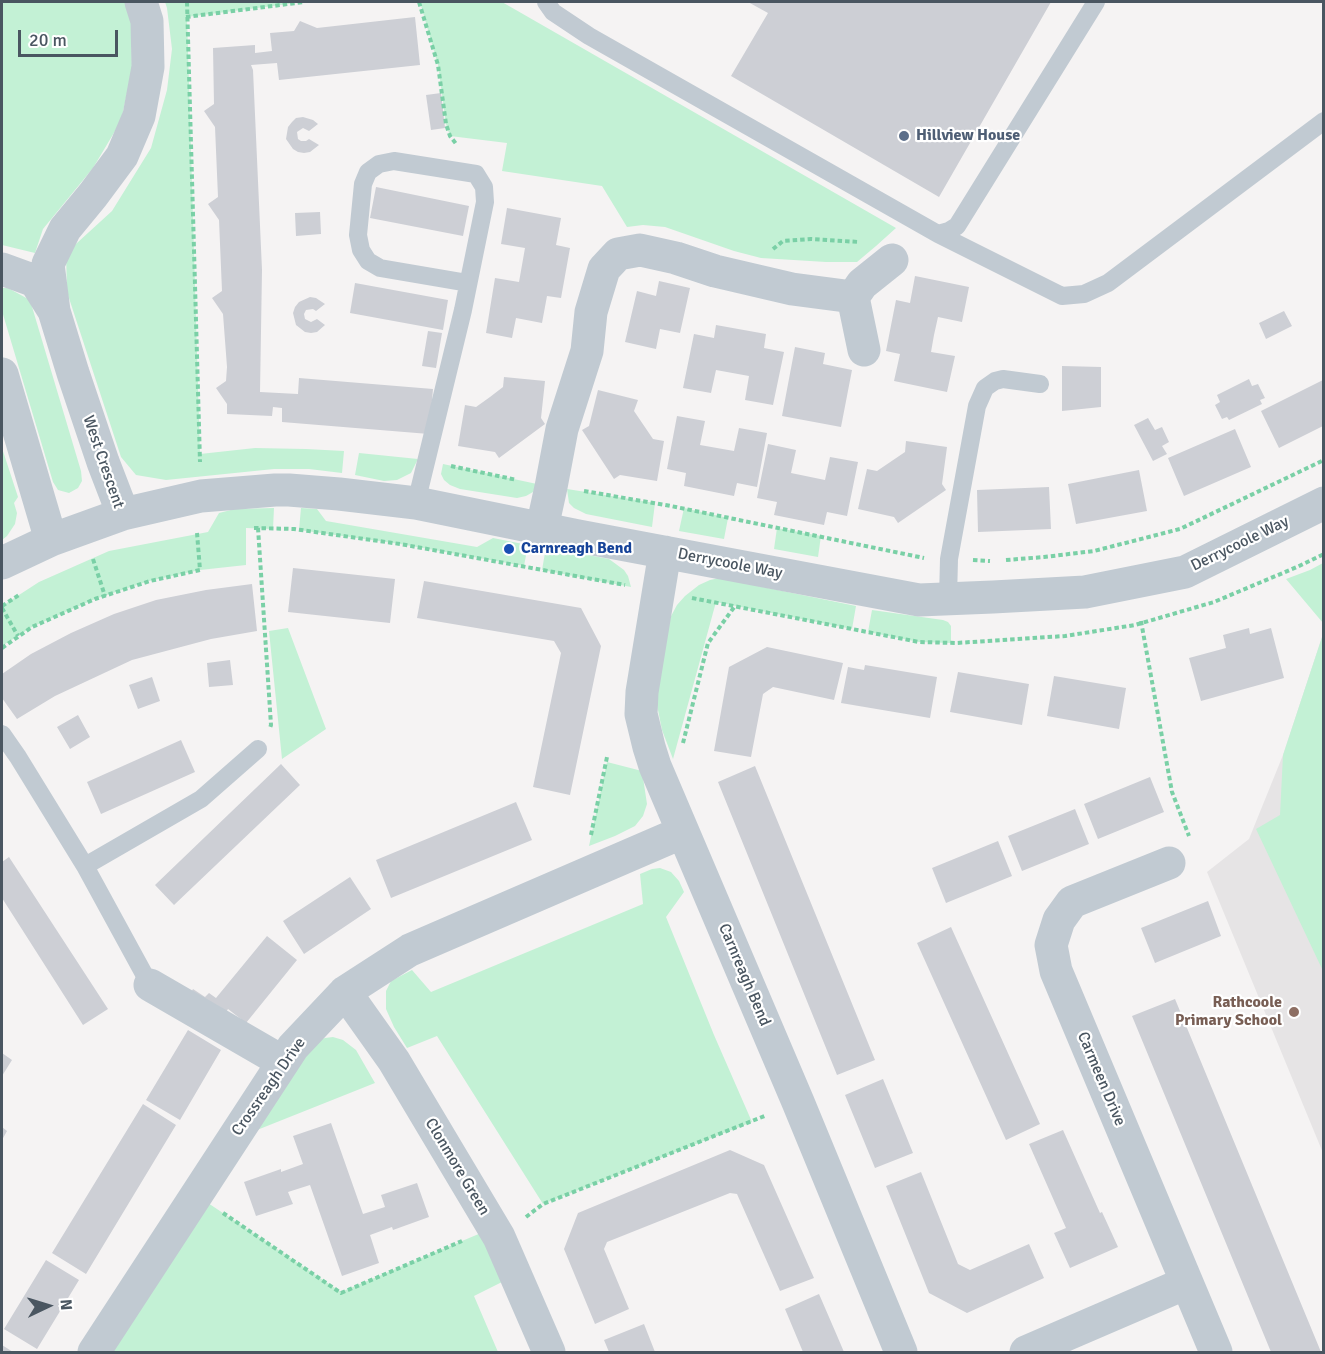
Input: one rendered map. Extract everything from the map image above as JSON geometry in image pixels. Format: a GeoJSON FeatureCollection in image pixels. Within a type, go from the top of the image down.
{"type":"FeatureCollection","features":[{"type":"Feature","properties":{"kind":"street","name":"West Crescent"},"geometry":{"type":"LineString","coordinates":[[2,562],[51,540],[123,514],[96,441],[54,311],[48,264],[65,230],[122,156],[139,116],[148,67],[147,21],[141,2]]}},
{"type":"Feature","properties":{"kind":"street"},"geometry":{"type":"LineString","coordinates":[[542,528],[562,429],[587,351],[591,312],[604,269],[618,254],[640,250],[792,289],[853,297]]}},
{"type":"Feature","properties":{"kind":"street"},"geometry":{"type":"LineString","coordinates":[[864,350],[853,297],[862,284],[892,260]]}},
{"type":"Feature","properties":{"kind":"street","name":"West Crescent"},"geometry":{"type":"LineString","coordinates":[[2,269],[35,281],[54,311]]}},
{"type":"Feature","properties":{"kind":"street"},"geometry":{"type":"LineString","coordinates":[[2,374],[51,540]]}},
{"type":"Feature","properties":{"kind":"street","name":"Derrycoole Way"},"geometry":{"type":"LineString","coordinates":[[123,514],[201,496],[275,490],[339,494],[416,503],[919,600],[1085,592],[1185,572],[1323,503]]}},
{"type":"Feature","properties":{"kind":"street","name":"Carnreagh Bend"},"geometry":{"type":"LineString","coordinates":[[665,552],[642,692],[641,714],[649,747],[901,1353]]}},
{"type":"Feature","properties":{"kind":"street","name":"Crossreagh Drive"},"geometry":{"type":"LineString","coordinates":[[94,1353],[293,1047],[345,992],[410,950],[683,832]]}},
{"type":"Feature","properties":{"kind":"street","name":"Carmeen Drive"},"geometry":{"type":"LineString","coordinates":[[1169,863],[1072,902],[1059,920],[1051,945],[1056,970],[1216,1353]]}},
{"type":"Feature","properties":{"kind":"street"},"geometry":{"type":"LineString","coordinates":[[150,985],[283,1062]]}},
{"type":"Feature","properties":{"kind":"street","name":"Clonmore Green"},"geometry":{"type":"LineString","coordinates":[[345,992],[394,1061],[496,1232],[549,1353]]}},
{"type":"Feature","properties":{"kind":"street"},"geometry":{"type":"LineString","coordinates":[[1026,1353],[1186,1283]]}},
{"type":"Feature","properties":{"kind":"lane"},"geometry":{"type":"LineString","coordinates":[[546,2],[553,12],[589,36],[938,234],[1062,296],[1084,294],[1108,283],[1323,121]]}},
{"type":"Feature","properties":{"kind":"lane"},"geometry":{"type":"LineString","coordinates":[[938,234],[957,226],[1096,2]]}},
{"type":"Feature","properties":{"kind":"lane"},"geometry":{"type":"LineString","coordinates":[[416,503],[468,283],[485,202],[484,187],[476,174],[394,162],[379,165],[368,172],[363,184],[358,235],[361,250],[368,261],[380,268],[468,283]]}},
{"type":"Feature","properties":{"kind":"lane"},"geometry":{"type":"LineString","coordinates":[[948,599],[949,560],[977,406],[985,388],[995,381],[1003,379],[1040,384]]}},
{"type":"Feature","properties":{"kind":"lane"},"geometry":{"type":"LineString","coordinates":[[2,734],[18,756],[85,866],[150,985]]}},
{"type":"Feature","properties":{"kind":"lane"},"geometry":{"type":"LineString","coordinates":[[85,866],[201,799],[258,750]]}},
{"type":"Feature","properties":{"kind":"path"},"geometry":{"type":"LineString","coordinates":[[187,2],[201,496]]}},
{"type":"Feature","properties":{"kind":"path"},"geometry":{"type":"LineString","coordinates":[[187,17],[304,2]]}},
{"type":"Feature","properties":{"kind":"path"},"geometry":{"type":"LineString","coordinates":[[419,2],[438,65],[446,124],[450,136],[476,174]]}},
{"type":"Feature","properties":{"kind":"path"},"geometry":{"type":"LineString","coordinates":[[748,279],[761,258],[783,242],[811,239],[868,242],[892,260]]}},
{"type":"Feature","properties":{"kind":"path"},"geometry":{"type":"LineString","coordinates":[[427,461],[551,487]]}},
{"type":"Feature","properties":{"kind":"path"},"geometry":{"type":"LineString","coordinates":[[246,528],[294,529],[400,544],[632,586]]}},
{"type":"Feature","properties":{"kind":"path"},"geometry":{"type":"LineString","coordinates":[[258,528],[271,725],[258,750]]}},
{"type":"Feature","properties":{"kind":"path"},"geometry":{"type":"LineString","coordinates":[[2,648],[32,627],[105,596],[150,581],[200,570],[197,533],[186,535]]}},
{"type":"Feature","properties":{"kind":"path"},"geometry":{"type":"LineString","coordinates":[[101,555],[93,559],[105,596]]}},
{"type":"Feature","properties":{"kind":"path"},"geometry":{"type":"LineString","coordinates":[[1137,582],[1141,623],[1172,792],[1190,837],[1169,863]]}},
{"type":"Feature","properties":{"kind":"path"},"geometry":{"type":"LineString","coordinates":[[18,636],[2,607],[20,594]]}},
{"type":"Feature","properties":{"kind":"path"},"geometry":{"type":"LineString","coordinates":[[664,786],[685,739],[708,643],[735,606]]}},
{"type":"Feature","properties":{"kind":"path"},"geometry":{"type":"LineString","coordinates":[[582,877],[607,757]]}},
{"type":"Feature","properties":{"kind":"path"},"geometry":{"type":"LineString","coordinates":[[196,1195],[341,1293],[481,1233],[496,1232],[543,1204],[798,1102]]}},
{"type":"Feature","properties":{"kind":"shaded area","name":"Rathcoole Primary School"},"geometry":{"type":"Polygon","coordinates":[[[1323,634],[1323,1153],[1207,872],[1249,839],[1283,755],[1323,634]]]}},
{"type":"Feature","properties":{"kind":"green space"},"geometry":{"type":"Polygon","coordinates":[[[2,2],[126,2],[131,19],[132,70],[121,121],[93,168],[43,229],[35,253],[2,245],[2,2]]]}},
{"type":"Feature","properties":{"kind":"green space"},"geometry":{"type":"Polygon","coordinates":[[[165,2],[304,2],[187,17],[200,454],[255,448],[344,451],[342,473],[309,469],[274,469],[166,480],[136,475],[121,457],[67,292],[66,253],[112,211],[151,148],[167,90],[172,49],[165,2]]]}},
{"type":"Feature","properties":{"kind":"green space"},"geometry":{"type":"Polygon","coordinates":[[[420,2],[502,2],[896,228],[857,262],[761,258],[665,227],[643,225],[627,227],[602,186],[502,171],[507,143],[450,136],[446,124],[438,65],[420,2]]]}},
{"type":"Feature","properties":{"kind":"green space"},"geometry":{"type":"Polygon","coordinates":[[[2,288],[8,288],[30,300],[81,471],[82,481],[78,488],[69,493],[58,490],[53,482],[2,311],[2,288]]]}},
{"type":"Feature","properties":{"kind":"green space"},"geometry":{"type":"Polygon","coordinates":[[[2,448],[18,497],[14,503],[17,513],[15,524],[2,540],[2,448]]]}},
{"type":"Feature","properties":{"kind":"green space"},"geometry":{"type":"Polygon","coordinates":[[[359,453],[418,459],[411,473],[397,480],[384,481],[355,475],[359,453]]]}},
{"type":"Feature","properties":{"kind":"green space"},"geometry":{"type":"Polygon","coordinates":[[[443,464],[537,484],[533,492],[517,498],[460,489],[444,480],[441,474],[443,464]]]}},
{"type":"Feature","properties":{"kind":"green space"},"geometry":{"type":"Polygon","coordinates":[[[567,489],[655,503],[652,527],[586,514],[569,503],[567,489]]]}},
{"type":"Feature","properties":{"kind":"green space"},"geometry":{"type":"Polygon","coordinates":[[[274,508],[273,529],[246,528],[246,565],[200,570],[149,581],[95,599],[32,627],[2,646],[2,606],[39,582],[109,551],[208,532],[219,513],[235,509],[274,508]]]}},
{"type":"Feature","properties":{"kind":"green space"},"geometry":{"type":"Polygon","coordinates":[[[301,508],[317,509],[326,521],[477,547],[493,538],[528,545],[524,566],[400,544],[299,530],[301,508]]]}},
{"type":"Feature","properties":{"kind":"green space"},"geometry":{"type":"Polygon","coordinates":[[[684,508],[728,518],[724,539],[679,531],[684,508]]]}},
{"type":"Feature","properties":{"kind":"green space"},"geometry":{"type":"Polygon","coordinates":[[[777,528],[821,536],[818,557],[774,549],[777,528]]]}},
{"type":"Feature","properties":{"kind":"green space"},"geometry":{"type":"Polygon","coordinates":[[[546,547],[609,559],[624,570],[631,587],[542,570],[546,547]]]}},
{"type":"Feature","properties":{"kind":"green space"},"geometry":{"type":"Polygon","coordinates":[[[1323,563],[1323,623],[1286,579],[1323,563]]]}},
{"type":"Feature","properties":{"kind":"green space"},"geometry":{"type":"Polygon","coordinates":[[[719,578],[856,606],[852,629],[716,602],[673,759],[662,730],[657,705],[658,679],[670,618],[685,596],[699,585],[719,578]]]}},
{"type":"Feature","properties":{"kind":"green space"},"geometry":{"type":"Polygon","coordinates":[[[872,610],[948,622],[951,626],[951,643],[919,642],[868,632],[872,610]]]}},
{"type":"Feature","properties":{"kind":"green space"},"geometry":{"type":"Polygon","coordinates":[[[288,628],[326,729],[282,759],[269,631],[288,628]]]}},
{"type":"Feature","properties":{"kind":"green space"},"geometry":{"type":"Polygon","coordinates":[[[1323,634],[1323,971],[1256,829],[1280,815],[1283,755],[1323,634]]]}},
{"type":"Feature","properties":{"kind":"green space"},"geometry":{"type":"Polygon","coordinates":[[[607,762],[642,771],[647,804],[643,816],[635,826],[589,846],[607,762]]]}},
{"type":"Feature","properties":{"kind":"green space"},"geometry":{"type":"Polygon","coordinates":[[[660,868],[671,872],[679,881],[684,892],[666,917],[752,1122],[543,1204],[437,1036],[407,1048],[386,1009],[386,991],[391,981],[412,970],[431,992],[643,904],[640,874],[660,868]]]}},
{"type":"Feature","properties":{"kind":"green space"},"geometry":{"type":"Polygon","coordinates":[[[333,1037],[343,1040],[356,1050],[375,1083],[252,1132],[316,1041],[333,1037]]]}},
{"type":"Feature","properties":{"kind":"green space"},"geometry":{"type":"Polygon","coordinates":[[[202,1199],[341,1292],[481,1233],[502,1282],[474,1296],[498,1352],[105,1352],[202,1199]]]}},
{"type":"Feature","properties":{"kind":"building","name":"Hillview House"},"geometry":{"type":"Polygon","coordinates":[[[748,2],[1051,2],[939,197],[731,76],[768,13],[748,2]]]}},
{"type":"Feature","properties":{"kind":"building"},"geometry":{"type":"Polygon","coordinates":[[[415,17],[420,65],[279,80],[277,63],[251,65],[262,270],[260,392],[298,394],[299,378],[433,389],[429,434],[282,422],[282,408],[273,407],[272,416],[227,414],[227,404],[216,388],[226,381],[223,314],[212,298],[222,291],[219,220],[208,204],[218,197],[215,127],[204,111],[214,104],[213,48],[255,45],[255,53],[272,51],[270,33],[294,31],[300,21],[317,28],[415,17]]]}},
{"type":"Feature","properties":{"kind":"building"},"geometry":{"type":"Polygon","coordinates":[[[441,93],[445,128],[431,130],[426,95],[441,93]]]}},
{"type":"Feature","properties":{"kind":"building"},"geometry":{"type":"Polygon","coordinates":[[[303,117],[318,124],[309,131],[303,128],[297,132],[298,139],[306,141],[309,139],[319,145],[310,152],[304,153],[293,149],[286,139],[288,127],[296,118],[303,117]]]}},
{"type":"Feature","properties":{"kind":"building"},"geometry":{"type":"Polygon","coordinates":[[[376,187],[469,206],[463,236],[370,218],[376,187]]]}},
{"type":"Feature","properties":{"kind":"building"},"geometry":{"type":"Polygon","coordinates":[[[507,208],[561,218],[556,245],[570,248],[561,298],[547,296],[542,323],[516,318],[512,338],[486,333],[495,278],[519,282],[525,248],[501,244],[507,208]]]}},
{"type":"Feature","properties":{"kind":"building"},"geometry":{"type":"Polygon","coordinates":[[[320,212],[321,234],[296,236],[295,213],[320,212]]]}},
{"type":"Feature","properties":{"kind":"building"},"geometry":{"type":"Polygon","coordinates":[[[915,276],[969,287],[962,322],[938,317],[934,335],[931,352],[955,356],[947,392],[894,381],[900,354],[886,351],[896,300],[910,303],[915,276]]]}},
{"type":"Feature","properties":{"kind":"building"},"geometry":{"type":"Polygon","coordinates":[[[659,281],[690,288],[680,333],[660,329],[656,349],[625,342],[637,291],[656,296],[659,281]]]}},
{"type":"Feature","properties":{"kind":"building"},"geometry":{"type":"Polygon","coordinates":[[[355,283],[448,300],[443,330],[350,313],[355,283]]]}},
{"type":"Feature","properties":{"kind":"building"},"geometry":{"type":"Polygon","coordinates":[[[310,297],[325,304],[316,311],[306,310],[304,314],[305,319],[311,322],[317,319],[325,325],[317,332],[311,333],[305,332],[296,325],[293,313],[299,302],[310,297]]]}},
{"type":"Feature","properties":{"kind":"building"},"geometry":{"type":"Polygon","coordinates":[[[1284,311],[1292,326],[1266,339],[1259,323],[1284,311]]]}},
{"type":"Feature","properties":{"kind":"building"},"geometry":{"type":"Polygon","coordinates":[[[716,325],[766,334],[764,348],[784,352],[773,405],[745,400],[749,376],[716,370],[711,393],[683,388],[694,334],[714,338],[716,325]]]}},
{"type":"Feature","properties":{"kind":"building"},"geometry":{"type":"Polygon","coordinates":[[[428,331],[442,333],[436,368],[422,366],[428,331]]]}},
{"type":"Feature","properties":{"kind":"building"},"geometry":{"type":"Polygon","coordinates":[[[795,347],[825,353],[823,364],[852,370],[841,427],[782,416],[795,347]]]}},
{"type":"Feature","properties":{"kind":"building"},"geometry":{"type":"Polygon","coordinates":[[[1062,366],[1101,367],[1101,407],[1062,411],[1062,366]]]}},
{"type":"Feature","properties":{"kind":"building"},"geometry":{"type":"Polygon","coordinates":[[[504,377],[545,381],[541,418],[545,424],[499,458],[495,452],[458,446],[465,405],[476,407],[490,397],[503,387],[504,377]]]}},
{"type":"Feature","properties":{"kind":"building"},"geometry":{"type":"Polygon","coordinates":[[[1249,379],[1252,386],[1258,384],[1265,398],[1260,400],[1262,404],[1229,420],[1227,417],[1222,419],[1215,405],[1220,402],[1217,395],[1249,379]]]}},
{"type":"Feature","properties":{"kind":"building"},"geometry":{"type":"Polygon","coordinates":[[[1323,380],[1323,426],[1279,448],[1261,411],[1323,380]]]}},
{"type":"Feature","properties":{"kind":"building"},"geometry":{"type":"Polygon","coordinates":[[[598,390],[638,400],[634,411],[653,439],[664,441],[657,481],[620,475],[614,479],[582,430],[589,426],[598,390]]]}},
{"type":"Feature","properties":{"kind":"building"},"geometry":{"type":"Polygon","coordinates":[[[677,416],[705,421],[700,445],[734,451],[739,428],[767,433],[757,487],[737,483],[734,496],[684,486],[686,473],[667,469],[677,416]]]}},
{"type":"Feature","properties":{"kind":"building"},"geometry":{"type":"Polygon","coordinates":[[[1148,418],[1155,430],[1162,427],[1169,442],[1162,446],[1167,454],[1153,461],[1134,425],[1148,418]]]}},
{"type":"Feature","properties":{"kind":"building"},"geometry":{"type":"Polygon","coordinates":[[[1235,429],[1251,467],[1184,496],[1168,458],[1235,429]]]}},
{"type":"Feature","properties":{"kind":"building"},"geometry":{"type":"Polygon","coordinates":[[[906,441],[947,447],[942,484],[946,490],[898,523],[894,517],[858,509],[867,469],[877,471],[905,452],[906,441]]]}},
{"type":"Feature","properties":{"kind":"building"},"geometry":{"type":"Polygon","coordinates":[[[768,444],[796,450],[791,473],[825,480],[830,457],[858,462],[847,516],[827,512],[824,525],[774,515],[777,502],[757,498],[768,444]]]}},
{"type":"Feature","properties":{"kind":"building"},"geometry":{"type":"Polygon","coordinates":[[[1139,470],[1147,511],[1076,524],[1068,484],[1139,470]]]}},
{"type":"Feature","properties":{"kind":"building"},"geometry":{"type":"Polygon","coordinates":[[[1049,487],[1051,529],[978,532],[977,490],[1049,487]]]}},
{"type":"Feature","properties":{"kind":"building"},"geometry":{"type":"Polygon","coordinates":[[[293,568],[395,579],[390,623],[288,612],[293,568]]]}},
{"type":"Feature","properties":{"kind":"building"},"geometry":{"type":"Polygon","coordinates":[[[424,581],[581,608],[601,646],[570,795],[533,787],[561,653],[554,641],[417,618],[424,581]]]}},
{"type":"Feature","properties":{"kind":"building"},"geometry":{"type":"Polygon","coordinates":[[[252,584],[257,631],[211,639],[132,660],[55,696],[17,719],[2,698],[2,674],[31,654],[71,633],[114,614],[156,600],[252,584]]]}},
{"type":"Feature","properties":{"kind":"building"},"geometry":{"type":"Polygon","coordinates":[[[1249,628],[1250,634],[1271,628],[1284,678],[1201,701],[1189,658],[1226,648],[1223,635],[1249,628]]]}},
{"type":"Feature","properties":{"kind":"building"},"geometry":{"type":"Polygon","coordinates":[[[767,647],[843,663],[834,700],[773,687],[763,694],[751,757],[714,751],[729,667],[767,647]]]}},
{"type":"Feature","properties":{"kind":"building"},"geometry":{"type":"Polygon","coordinates":[[[230,660],[233,685],[209,687],[207,663],[230,660]]]}},
{"type":"Feature","properties":{"kind":"building"},"geometry":{"type":"Polygon","coordinates":[[[865,665],[937,677],[930,718],[841,703],[848,667],[864,670],[865,665]]]}},
{"type":"Feature","properties":{"kind":"building"},"geometry":{"type":"Polygon","coordinates":[[[958,672],[1029,684],[1022,725],[950,712],[958,672]]]}},
{"type":"Feature","properties":{"kind":"building"},"geometry":{"type":"Polygon","coordinates":[[[1054,676],[1126,688],[1119,729],[1047,716],[1054,676]]]}},
{"type":"Feature","properties":{"kind":"building"},"geometry":{"type":"Polygon","coordinates":[[[152,677],[160,701],[138,709],[129,685],[152,677]]]}},
{"type":"Feature","properties":{"kind":"building"},"geometry":{"type":"Polygon","coordinates":[[[78,715],[90,737],[70,749],[57,727],[78,715]]]}},
{"type":"Feature","properties":{"kind":"building"},"geometry":{"type":"Polygon","coordinates":[[[181,740],[195,772],[101,814],[87,782],[181,740]]]}},
{"type":"Feature","properties":{"kind":"building"},"geometry":{"type":"Polygon","coordinates":[[[281,764],[300,785],[174,905],[155,885],[281,764]]]}},
{"type":"Feature","properties":{"kind":"building"},"geometry":{"type":"Polygon","coordinates":[[[755,766],[875,1060],[837,1075],[718,782],[755,766]]]}},
{"type":"Feature","properties":{"kind":"building"},"geometry":{"type":"Polygon","coordinates":[[[1150,777],[1164,812],[1098,839],[1084,804],[1150,777]]]}},
{"type":"Feature","properties":{"kind":"building"},"geometry":{"type":"Polygon","coordinates":[[[516,802],[532,840],[391,898],[376,860],[516,802]]]}},
{"type":"Feature","properties":{"kind":"building"},"geometry":{"type":"Polygon","coordinates":[[[1075,809],[1089,844],[1022,871],[1008,836],[1075,809]]]}},
{"type":"Feature","properties":{"kind":"building"},"geometry":{"type":"Polygon","coordinates":[[[998,841],[1012,876],[946,903],[932,868],[998,841]]]}},
{"type":"Feature","properties":{"kind":"building"},"geometry":{"type":"Polygon","coordinates":[[[9,857],[108,1009],[83,1025],[2,898],[2,862],[9,857]]]}},
{"type":"Feature","properties":{"kind":"building"},"geometry":{"type":"Polygon","coordinates":[[[350,877],[371,909],[304,954],[283,921],[350,877]]]}},
{"type":"Feature","properties":{"kind":"building"},"geometry":{"type":"Polygon","coordinates":[[[1208,901],[1221,936],[1155,963],[1141,928],[1208,901]]]}},
{"type":"Feature","properties":{"kind":"building"},"geometry":{"type":"Polygon","coordinates":[[[951,927],[1040,1124],[1006,1140],[917,943],[951,927]]]}},
{"type":"Feature","properties":{"kind":"building"},"geometry":{"type":"Polygon","coordinates":[[[267,936],[297,960],[246,1023],[228,1009],[222,1019],[187,1000],[193,989],[205,997],[209,993],[216,998],[267,936]]]}},
{"type":"Feature","properties":{"kind":"building"},"geometry":{"type":"Polygon","coordinates":[[[1175,999],[1321,1352],[1271,1352],[1132,1016],[1175,999]]]}},
{"type":"Feature","properties":{"kind":"building"},"geometry":{"type":"Polygon","coordinates":[[[188,1030],[221,1050],[180,1120],[146,1100],[188,1030]]]}},
{"type":"Feature","properties":{"kind":"building"},"geometry":{"type":"Polygon","coordinates":[[[2,1053],[12,1060],[2,1076],[2,1053]]]}},
{"type":"Feature","properties":{"kind":"building"},"geometry":{"type":"Polygon","coordinates":[[[883,1079],[913,1153],[875,1168],[845,1095],[883,1079]]]}},
{"type":"Feature","properties":{"kind":"building"},"geometry":{"type":"Polygon","coordinates":[[[143,1104],[176,1125],[86,1274],[52,1253],[143,1104]]]}},
{"type":"Feature","properties":{"kind":"building"},"geometry":{"type":"Polygon","coordinates":[[[331,1123],[363,1214],[385,1207],[381,1195],[417,1183],[429,1217],[393,1230],[392,1227],[370,1235],[379,1263],[342,1276],[310,1185],[288,1192],[293,1204],[256,1216],[244,1182],[303,1164],[293,1136],[331,1123]]]}},
{"type":"Feature","properties":{"kind":"building"},"geometry":{"type":"Polygon","coordinates":[[[2,1127],[7,1131],[2,1140],[2,1127]]]}},
{"type":"Feature","properties":{"kind":"building"},"geometry":{"type":"Polygon","coordinates":[[[1063,1130],[1100,1213],[1102,1212],[1118,1247],[1070,1268],[1054,1233],[1066,1228],[1029,1144],[1063,1130]]]}},
{"type":"Feature","properties":{"kind":"building"},"geometry":{"type":"Polygon","coordinates":[[[730,1150],[764,1165],[814,1278],[780,1291],[737,1194],[730,1193],[607,1242],[604,1249],[629,1309],[595,1324],[564,1249],[578,1213],[730,1150]]]}},
{"type":"Feature","properties":{"kind":"building"},"geometry":{"type":"Polygon","coordinates":[[[921,1172],[958,1264],[970,1270],[1029,1244],[1044,1278],[967,1313],[929,1293],[886,1186],[921,1172]]]}},
{"type":"Feature","properties":{"kind":"building"},"geometry":{"type":"Polygon","coordinates":[[[46,1260],[79,1280],[37,1349],[4,1329],[46,1260]]]}},
{"type":"Feature","properties":{"kind":"building"},"geometry":{"type":"Polygon","coordinates":[[[819,1294],[844,1352],[803,1352],[785,1309],[819,1294]]]}},
{"type":"Feature","properties":{"kind":"building"},"geometry":{"type":"Polygon","coordinates":[[[644,1324],[655,1352],[609,1352],[604,1340],[644,1324]]]}},
{"type":"Feature","properties":{"kind":"building"},"geometry":{"type":"Polygon","coordinates":[[[2,1345],[13,1352],[2,1352],[2,1345]]]}},
{"type":"Feature","properties":{"kind":"place","name":"Hillview House"},"geometry":{"type":"Point","coordinates":[904,136]}},
{"type":"Feature","properties":{"kind":"place","name":"Carnreagh Bend"},"geometry":{"type":"Point","coordinates":[509,549]}},
{"type":"Feature","properties":{"kind":"place","name":"Rathcoole Primary School"},"geometry":{"type":"Point","coordinates":[1294,1012]}}]}
